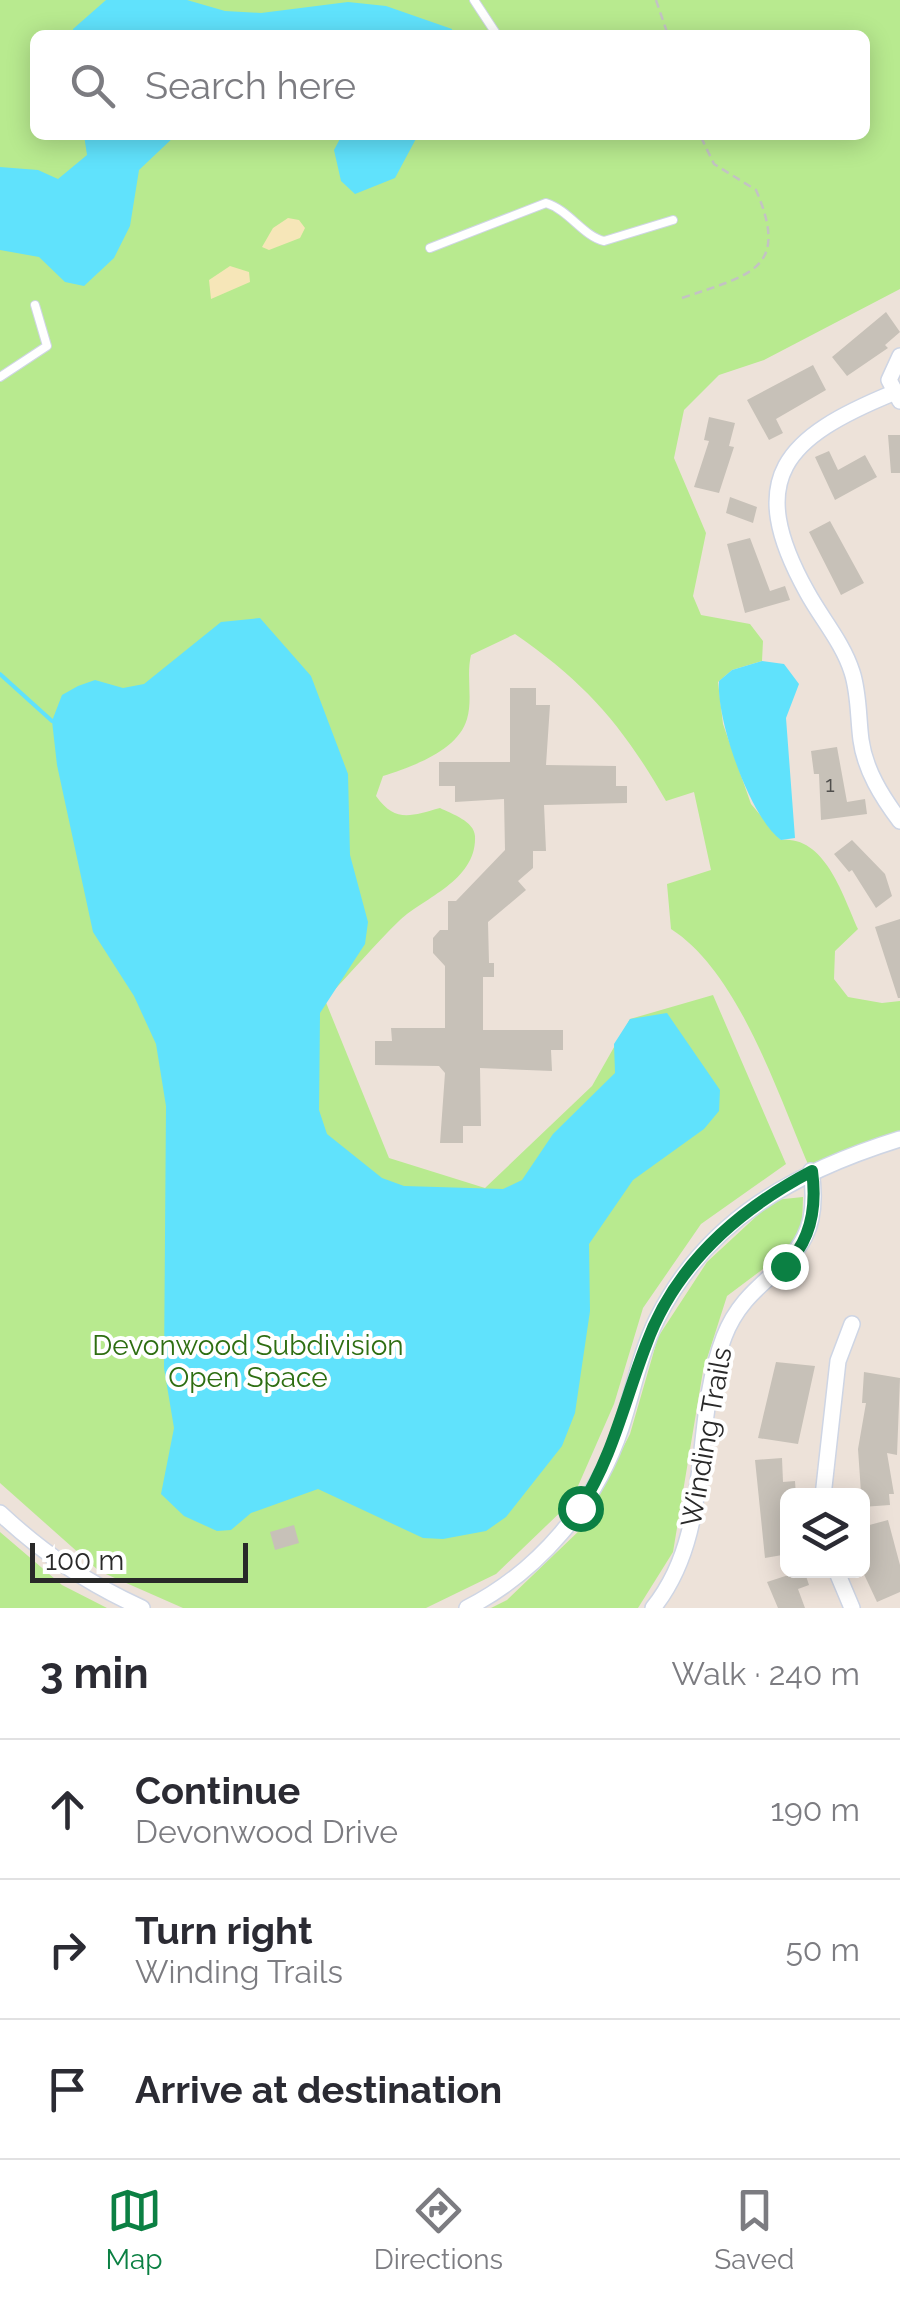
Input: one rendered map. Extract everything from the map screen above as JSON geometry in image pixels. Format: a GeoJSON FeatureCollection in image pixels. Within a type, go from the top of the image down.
{"type":"FeatureCollection","features":[{"type":"Feature","properties":{"kind":"street"},"geometry":{"type":"LineString","coordinates":[[900,356],[890,371],[896,397],[807,435],[785,463],[777,500],[780,526],[796,571],[852,670],[868,768],[900,821]]}},
{"type":"Feature","properties":{"kind":"street"},"geometry":{"type":"LineString","coordinates":[[467,1608],[523,1573],[580,1508],[613,1450],[658,1317],[699,1256],[745,1211],[812,1171],[900,1140]]}},
{"type":"Feature","properties":{"kind":"street","name":"Winding Trails"},"geometry":{"type":"LineString","coordinates":[[654,1608],[673,1580],[691,1532],[702,1443],[723,1339],[740,1304],[785,1266],[804,1242],[813,1206],[812,1171]]}},
{"type":"Feature","properties":{"kind":"street"},"geometry":{"type":"LineString","coordinates":[[824,1488],[838,1360],[852,1324]]}},
{"type":"Feature","properties":{"kind":"street"},"geometry":{"type":"LineString","coordinates":[[0,1513],[79,1577],[142,1608]]}},
{"type":"Feature","properties":{"kind":"street"},"geometry":{"type":"LineString","coordinates":[[839,1578],[852,1608]]}},
{"type":"Feature","properties":{"kind":"lane"},"geometry":{"type":"LineString","coordinates":[[474,0],[493,30]]}},
{"type":"Feature","properties":{"kind":"lane"},"geometry":{"type":"LineString","coordinates":[[430,248],[546,203],[585,227],[594,239],[604,241],[673,220]]}},
{"type":"Feature","properties":{"kind":"lane"},"geometry":{"type":"LineString","coordinates":[[0,377],[47,346],[34,305]]}},
{"type":"Feature","properties":{"kind":"path"},"geometry":{"type":"LineString","coordinates":[[656,0],[666,30]]}},
{"type":"Feature","properties":{"kind":"path"},"geometry":{"type":"LineString","coordinates":[[682,298],[752,274],[764,264],[771,239],[756,190],[714,164],[702,140]]}},
{"type":"Feature","properties":{"kind":"green space","name":"Devonwood Subdivision Open Space"},"geometry":{"type":"Polygon","coordinates":[[[0,0],[900,0],[900,289],[764,360],[719,375],[684,410],[674,458],[706,533],[693,596],[701,615],[750,624],[763,641],[762,661],[732,670],[718,682],[723,724],[751,804],[781,840],[796,841],[821,857],[839,885],[858,929],[835,951],[834,979],[848,997],[882,1003],[900,1001],[900,1139],[811,1171],[771,1074],[737,1006],[696,949],[671,929],[667,884],[711,870],[694,792],[666,801],[601,708],[562,670],[515,634],[471,655],[469,711],[462,730],[432,756],[383,776],[376,796],[397,814],[412,815],[440,808],[467,822],[475,836],[468,864],[448,886],[400,920],[325,1000],[389,1158],[485,1188],[592,1086],[630,1019],[713,995],[786,1164],[701,1224],[643,1308],[614,1404],[571,1502],[496,1574],[426,1608],[183,1608],[99,1571],[0,1483],[0,0]]]}},
{"type":"Feature","properties":{"kind":"green space"},"geometry":{"type":"Polygon","coordinates":[[[803,1197],[802,1228],[787,1251],[727,1296],[703,1371],[673,1552],[638,1608],[491,1608],[507,1600],[582,1528],[630,1434],[658,1337],[707,1262],[774,1200],[803,1197]]]}},
{"type":"Feature","properties":{"kind":"green space"},"geometry":{"type":"Polygon","coordinates":[[[0,1532],[62,1585],[107,1608],[0,1608],[0,1532]]]}},
{"type":"Feature","properties":{"kind":"sand"},"geometry":{"type":"Polygon","coordinates":[[[288,218],[299,220],[305,228],[300,238],[269,250],[262,247],[273,228],[288,218]]]}},
{"type":"Feature","properties":{"kind":"sand"},"geometry":{"type":"Polygon","coordinates":[[[230,266],[249,272],[250,282],[211,299],[209,280],[230,266]]]}},
{"type":"Feature","properties":{"kind":"water"},"geometry":{"type":"Polygon","coordinates":[[[106,0],[187,0],[225,11],[261,13],[348,2],[386,6],[452,30],[73,30],[106,0]]]}},
{"type":"Feature","properties":{"kind":"water"},"geometry":{"type":"Polygon","coordinates":[[[85,140],[171,140],[139,170],[130,226],[114,258],[84,286],[65,282],[39,257],[0,250],[0,167],[38,170],[58,179],[87,155],[85,140]]]}},
{"type":"Feature","properties":{"kind":"water"},"geometry":{"type":"Polygon","coordinates":[[[339,140],[415,140],[395,178],[355,194],[341,181],[334,150],[339,140]]]}},
{"type":"Feature","properties":{"kind":"water"},"geometry":{"type":"Polygon","coordinates":[[[260,618],[311,676],[348,774],[350,855],[368,922],[365,944],[320,1013],[319,1110],[327,1134],[382,1178],[404,1186],[503,1189],[522,1180],[553,1134],[615,1073],[614,1044],[630,1019],[667,1013],[720,1090],[719,1111],[704,1129],[633,1180],[589,1244],[590,1311],[575,1413],[562,1446],[506,1517],[486,1531],[443,1539],[423,1538],[318,1489],[251,1513],[231,1530],[217,1531],[184,1516],[161,1494],[174,1428],[164,1368],[166,1106],[156,1044],[134,996],[93,932],[57,765],[52,721],[62,695],[78,686],[95,680],[123,688],[144,684],[221,622],[260,618]]]}},
{"type":"Feature","properties":{"kind":"water"},"geometry":{"type":"Polygon","coordinates":[[[762,661],[784,664],[799,684],[786,718],[795,838],[781,840],[758,811],[737,766],[723,719],[719,681],[732,670],[762,661]]]}},
{"type":"Feature","properties":{"kind":"building"},"geometry":{"type":"Polygon","coordinates":[[[886,312],[900,332],[885,345],[888,348],[847,376],[832,357],[886,312]]]}},
{"type":"Feature","properties":{"kind":"building"},"geometry":{"type":"Polygon","coordinates":[[[813,365],[826,390],[776,419],[783,433],[769,440],[747,400],[813,365]]]}},
{"type":"Feature","properties":{"kind":"building"},"geometry":{"type":"Polygon","coordinates":[[[709,417],[735,423],[729,446],[734,447],[719,493],[694,487],[709,441],[704,440],[709,417]]]}},
{"type":"Feature","properties":{"kind":"building"},"geometry":{"type":"Polygon","coordinates":[[[888,435],[900,435],[900,473],[891,473],[888,435]]]}},
{"type":"Feature","properties":{"kind":"building"},"geometry":{"type":"Polygon","coordinates":[[[829,451],[838,470],[865,455],[877,477],[835,500],[815,457],[829,451]]]}},
{"type":"Feature","properties":{"kind":"building"},"geometry":{"type":"Polygon","coordinates":[[[730,497],[757,507],[753,523],[726,513],[730,497]]]}},
{"type":"Feature","properties":{"kind":"building"},"geometry":{"type":"Polygon","coordinates":[[[830,521],[864,583],[841,595],[809,532],[830,521]]]}},
{"type":"Feature","properties":{"kind":"building"},"geometry":{"type":"Polygon","coordinates":[[[750,538],[770,591],[785,586],[790,600],[745,613],[727,544],[750,538]]]}},
{"type":"Feature","properties":{"kind":"building"},"geometry":{"type":"Polygon","coordinates":[[[510,688],[536,688],[536,705],[550,705],[546,765],[616,766],[616,786],[627,786],[627,803],[544,805],[546,851],[533,851],[533,868],[518,881],[526,890],[488,922],[489,963],[494,963],[494,977],[483,977],[483,1030],[563,1030],[563,1050],[551,1050],[552,1071],[480,1068],[481,1126],[463,1126],[463,1143],[440,1143],[445,1073],[439,1066],[375,1065],[375,1041],[392,1041],[391,1028],[445,1028],[445,966],[433,953],[433,938],[440,930],[448,930],[448,901],[456,901],[505,850],[504,799],[455,802],[455,786],[439,786],[439,762],[510,762],[510,688]]]}},
{"type":"Feature","properties":{"kind":"building"},"geometry":{"type":"Polygon","coordinates":[[[837,747],[847,802],[865,799],[867,814],[821,820],[819,774],[814,774],[811,751],[837,747]]]}},
{"type":"Feature","properties":{"kind":"building"},"geometry":{"type":"Polygon","coordinates":[[[852,840],[885,874],[892,896],[876,908],[852,870],[849,872],[834,854],[852,840]]]}},
{"type":"Feature","properties":{"kind":"building"},"geometry":{"type":"Polygon","coordinates":[[[900,919],[900,998],[898,998],[875,927],[900,919]]]}},
{"type":"Feature","properties":{"kind":"building"},"geometry":{"type":"Polygon","coordinates":[[[776,1362],[815,1366],[798,1444],[758,1438],[776,1362]]]}},
{"type":"Feature","properties":{"kind":"building"},"geometry":{"type":"Polygon","coordinates":[[[864,1372],[900,1378],[897,1455],[887,1453],[894,1494],[889,1494],[890,1505],[870,1506],[870,1488],[861,1488],[858,1449],[866,1403],[862,1403],[864,1372]]]}},
{"type":"Feature","properties":{"kind":"building"},"geometry":{"type":"Polygon","coordinates":[[[782,1458],[783,1482],[795,1481],[795,1488],[780,1488],[780,1555],[765,1558],[755,1460],[782,1458]]]}},
{"type":"Feature","properties":{"kind":"building"},"geometry":{"type":"Polygon","coordinates":[[[888,1520],[900,1565],[900,1592],[877,1602],[866,1578],[870,1578],[870,1525],[888,1520]]]}},
{"type":"Feature","properties":{"kind":"building"},"geometry":{"type":"Polygon","coordinates":[[[294,1525],[299,1543],[275,1550],[270,1532],[294,1525]]]}},
{"type":"Feature","properties":{"kind":"building"},"geometry":{"type":"Polygon","coordinates":[[[807,1578],[809,1585],[798,1589],[805,1608],[778,1608],[767,1582],[807,1578]]]}},
{"type":"Feature","properties":{"kind":"waterway"},"geometry":{"type":"LineString","coordinates":[[0,674],[52,721]]}},
{"type":"Feature","properties":{"kind":"route"},"geometry":{"type":"LineString","coordinates":[[580,1508],[613,1450],[646,1343],[676,1287],[725,1228],[780,1187],[812,1171],[810,1225],[797,1255],[785,1266]]}}]}
